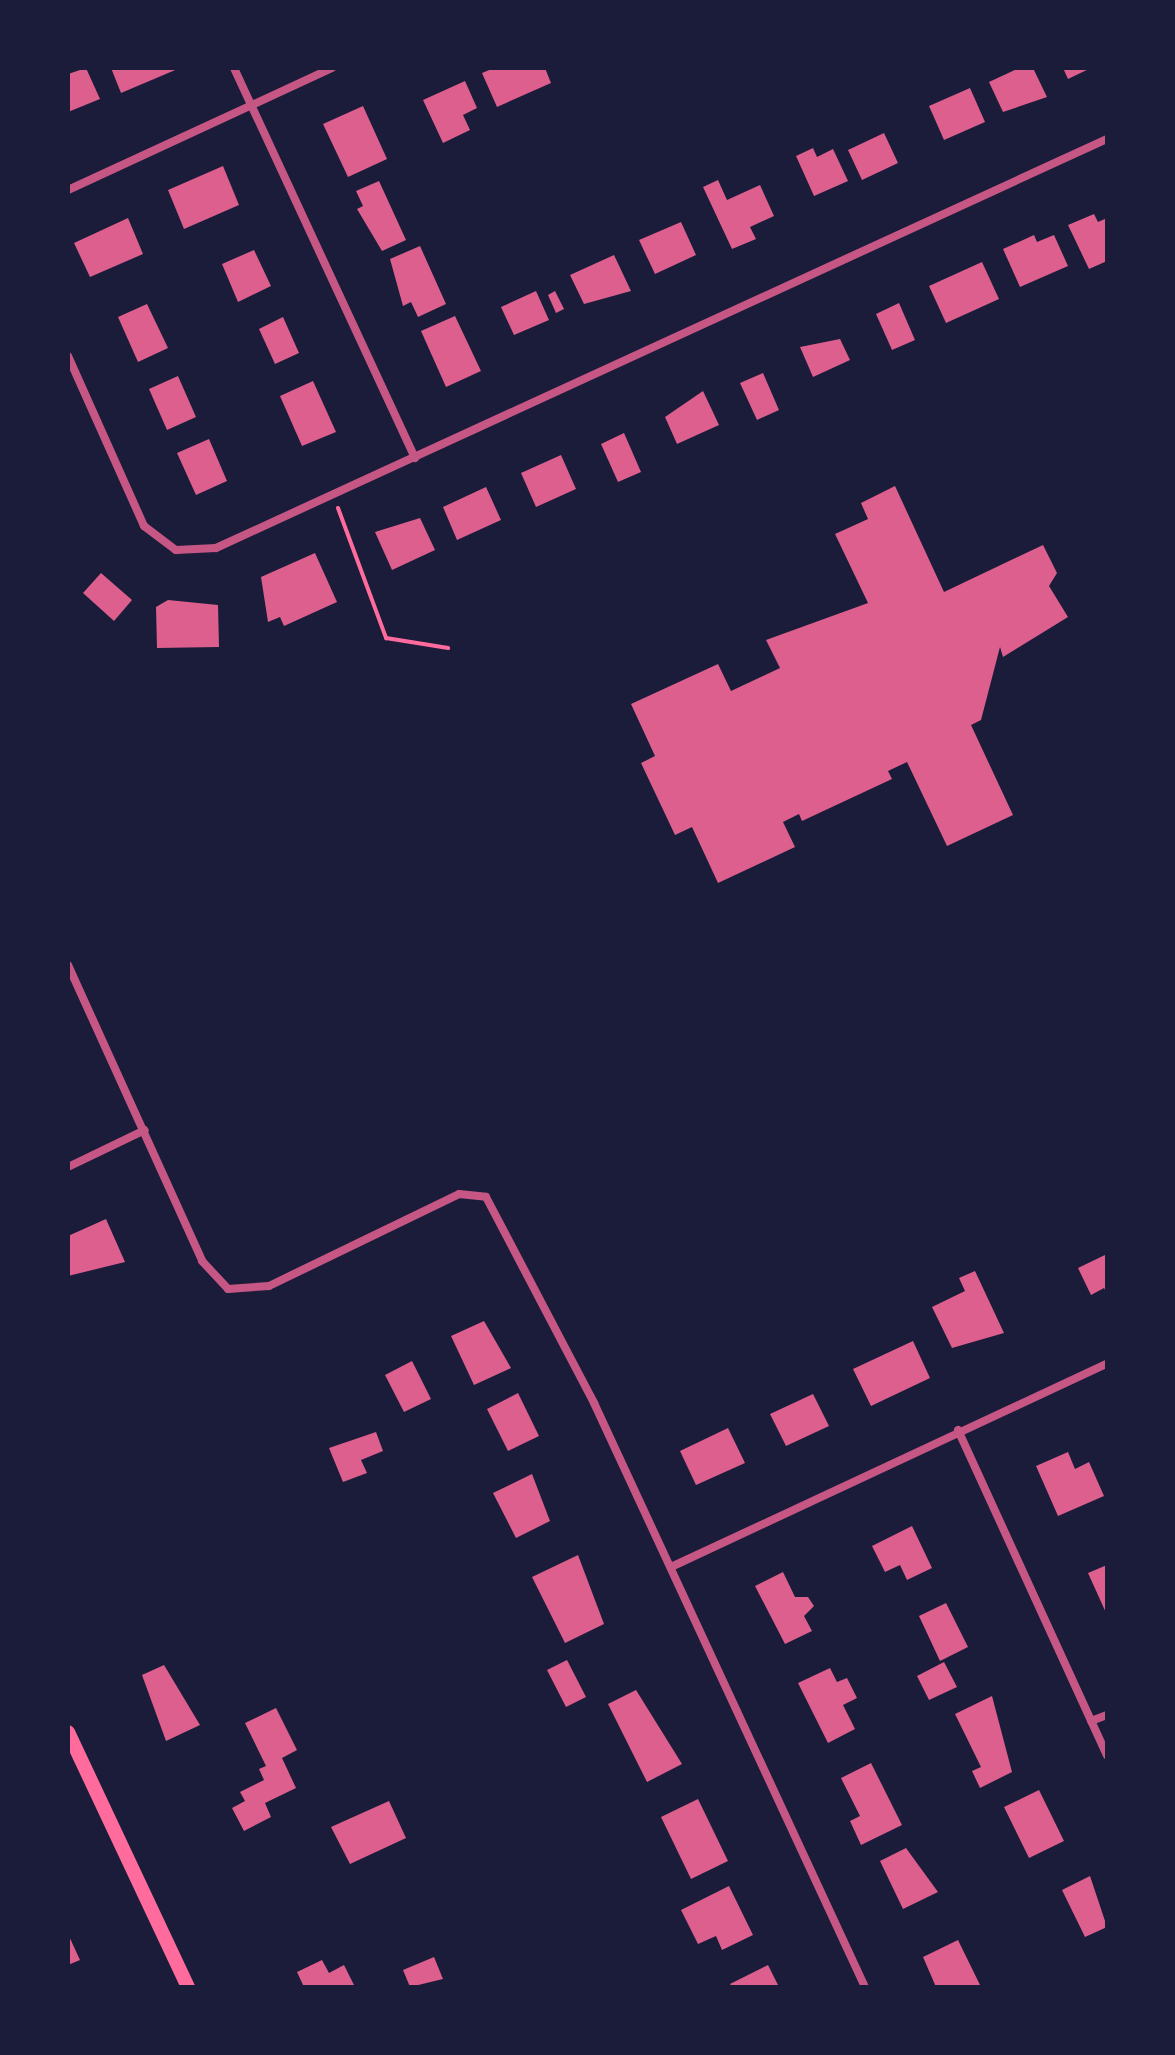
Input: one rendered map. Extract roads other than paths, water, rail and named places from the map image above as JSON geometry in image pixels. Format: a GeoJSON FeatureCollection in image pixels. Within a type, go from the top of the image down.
{"type":"FeatureCollection","features":[{"type":"Feature","properties":{"kind":"main road"},"geometry":{"type":"LineString","coordinates":[[68,1732],[188,1987]]}},
{"type":"Feature","properties":{"kind":"street"},"geometry":{"type":"LineString","coordinates":[[234,68],[415,458]]}},
{"type":"Feature","properties":{"kind":"street"},"geometry":{"type":"LineString","coordinates":[[68,190],[332,68]]}},
{"type":"Feature","properties":{"kind":"street"},"geometry":{"type":"LineString","coordinates":[[68,356],[144,526],[176,550],[216,548],[1107,139]]}},
{"type":"Feature","properties":{"kind":"street"},"geometry":{"type":"LineString","coordinates":[[68,965],[202,1261],[228,1289],[269,1286],[459,1194],[486,1197],[671,1567],[865,1987]]}},
{"type":"Feature","properties":{"kind":"street"},"geometry":{"type":"LineString","coordinates":[[68,1167],[145,1130]]}},
{"type":"Feature","properties":{"kind":"street"},"geometry":{"type":"LineString","coordinates":[[671,1567],[958,1430],[1107,1364]]}},
{"type":"Feature","properties":{"kind":"street"},"geometry":{"type":"LineString","coordinates":[[958,1430],[1107,1756]]}},
{"type":"Feature","properties":{"kind":"street"},"geometry":{"type":"LineString","coordinates":[[1091,1721],[1107,1715]]}}]}
